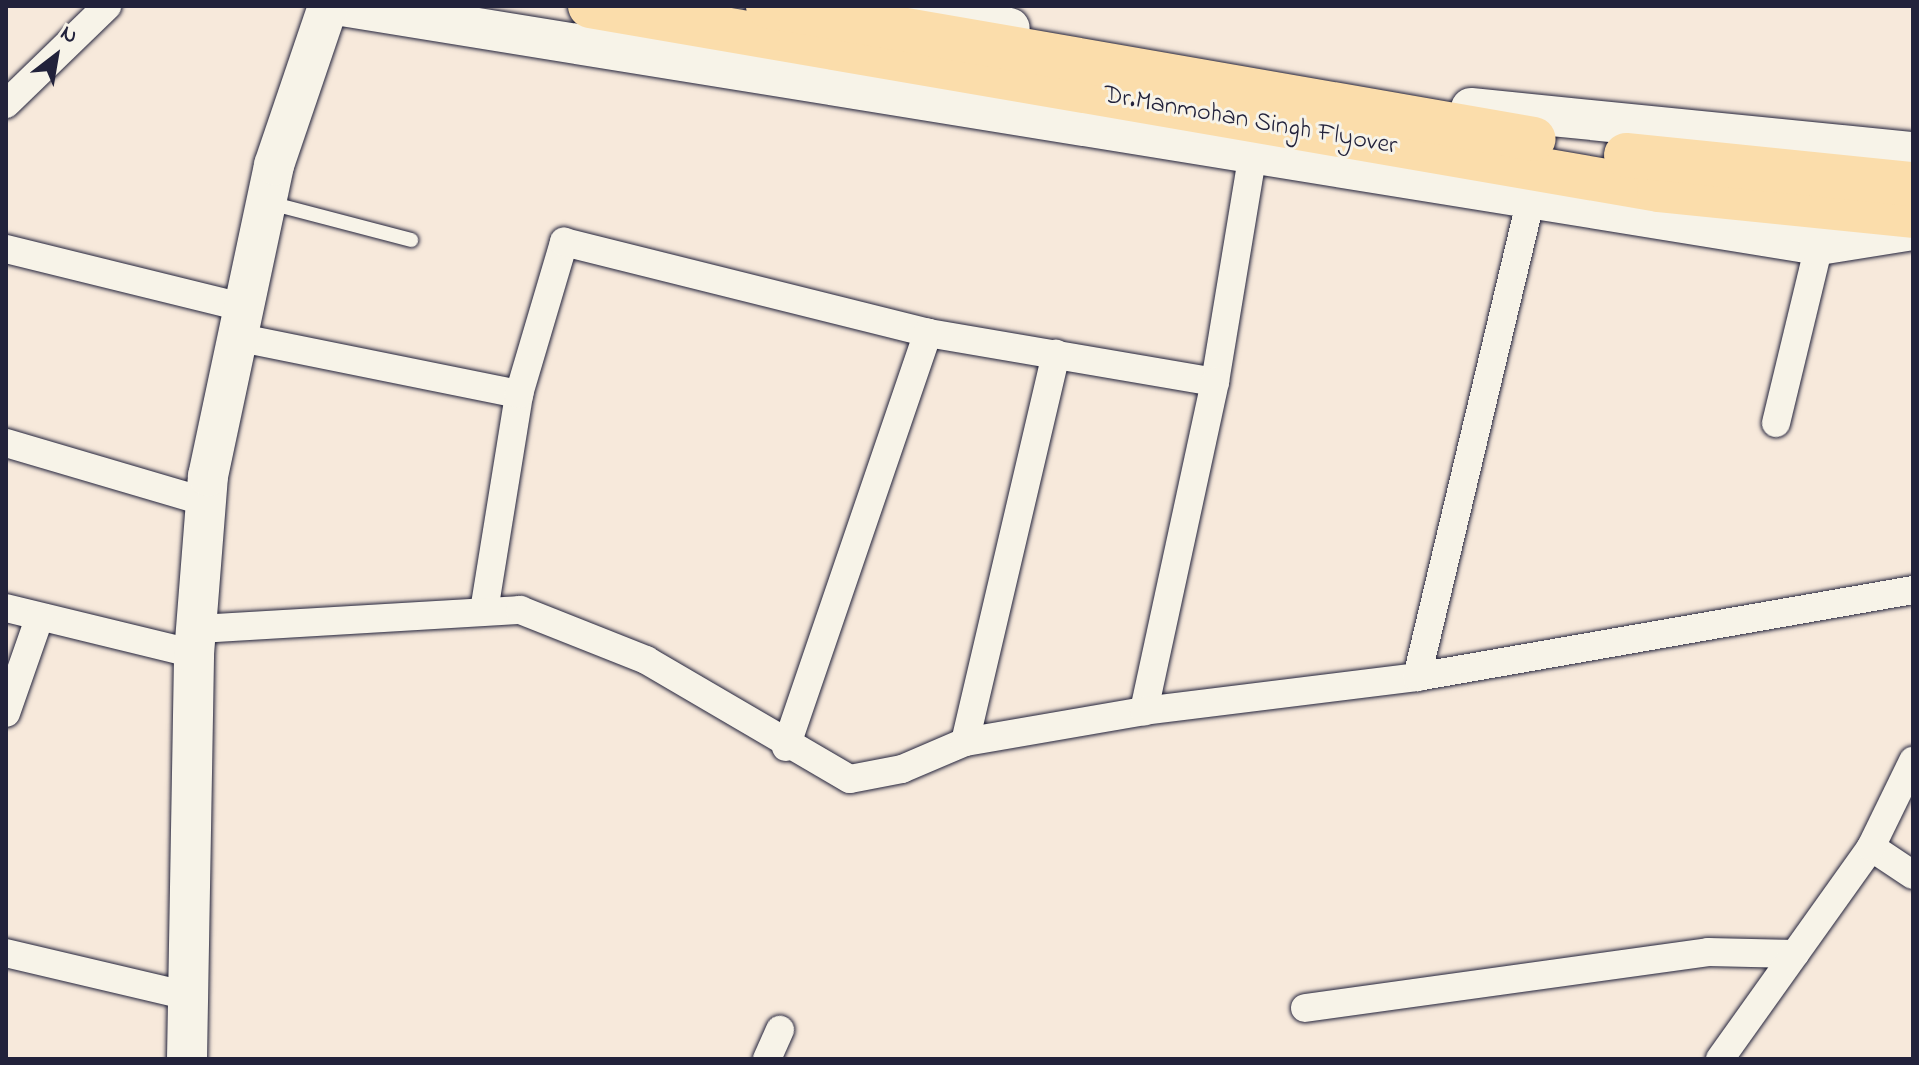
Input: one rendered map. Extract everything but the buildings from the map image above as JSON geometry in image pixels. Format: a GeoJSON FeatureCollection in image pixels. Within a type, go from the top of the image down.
{"type":"FeatureCollection","features":[{"type":"Feature","properties":{"kind":"highway","name":"Dr.Manmohan Singh Flyover"},"geometry":{"type":"LineString","coordinates":[[590,6],[1644,188],[1913,216]]}},
{"type":"Feature","properties":{"kind":"highway","name":"Dr.Manmohan Singh Flyover"},"geometry":{"type":"LineString","coordinates":[[768,6],[1656,160],[1913,184]]}},
{"type":"Feature","properties":{"kind":"street"},"geometry":{"type":"LineString","coordinates":[[6,104],[107,6]]}},
{"type":"Feature","properties":{"kind":"street"},"geometry":{"type":"LineString","coordinates":[[187,1059],[197,642],[207,502],[266,202],[328,6]]}},
{"type":"Feature","properties":{"kind":"street"},"geometry":{"type":"LineString","coordinates":[[342,6],[1819,245],[1913,230]]}},
{"type":"Feature","properties":{"kind":"street"},"geometry":{"type":"LineString","coordinates":[[909,6],[1459,107],[1913,152]]}},
{"type":"Feature","properties":{"kind":"street"},"geometry":{"type":"LineString","coordinates":[[1144,711],[1215,382],[1253,152]]}},
{"type":"Feature","properties":{"kind":"street"},"geometry":{"type":"LineString","coordinates":[[1417,677],[1531,198]]}},
{"type":"Feature","properties":{"kind":"street"},"geometry":{"type":"LineString","coordinates":[[484,611],[519,394],[564,242],[928,333],[1215,382]]}},
{"type":"Feature","properties":{"kind":"street"},"geometry":{"type":"LineString","coordinates":[[1776,423],[1819,245]]}},
{"type":"Feature","properties":{"kind":"street"},"geometry":{"type":"LineString","coordinates":[[6,249],[242,322],[519,394]]}},
{"type":"Feature","properties":{"kind":"street"},"geometry":{"type":"LineString","coordinates":[[786,747],[928,333]]}},
{"type":"Feature","properties":{"kind":"street"},"geometry":{"type":"LineString","coordinates":[[965,742],[1056,354]]}},
{"type":"Feature","properties":{"kind":"street"},"geometry":{"type":"LineString","coordinates":[[6,443],[207,502]]}},
{"type":"Feature","properties":{"kind":"street"},"geometry":{"type":"LineString","coordinates":[[6,608],[39,619],[197,642],[484,611],[520,610],[646,660],[786,747],[850,779],[902,769],[965,742],[1144,711],[1417,677],[1913,590]]}},
{"type":"Feature","properties":{"kind":"street"},"geometry":{"type":"LineString","coordinates":[[6,713],[39,619]]}},
{"type":"Feature","properties":{"kind":"street"},"geometry":{"type":"LineString","coordinates":[[1720,1059],[1871,847],[1913,761]]}},
{"type":"Feature","properties":{"kind":"street"},"geometry":{"type":"LineString","coordinates":[[1871,847],[1913,875]]}},
{"type":"Feature","properties":{"kind":"street"},"geometry":{"type":"LineString","coordinates":[[1305,1008],[1708,952],[1795,954]]}},
{"type":"Feature","properties":{"kind":"street"},"geometry":{"type":"LineString","coordinates":[[6,953],[188,996]]}},
{"type":"Feature","properties":{"kind":"street"},"geometry":{"type":"LineString","coordinates":[[767,1059],[780,1030]]}},
{"type":"Feature","properties":{"kind":"lane"},"geometry":{"type":"LineString","coordinates":[[266,202],[411,240]]}}]}
